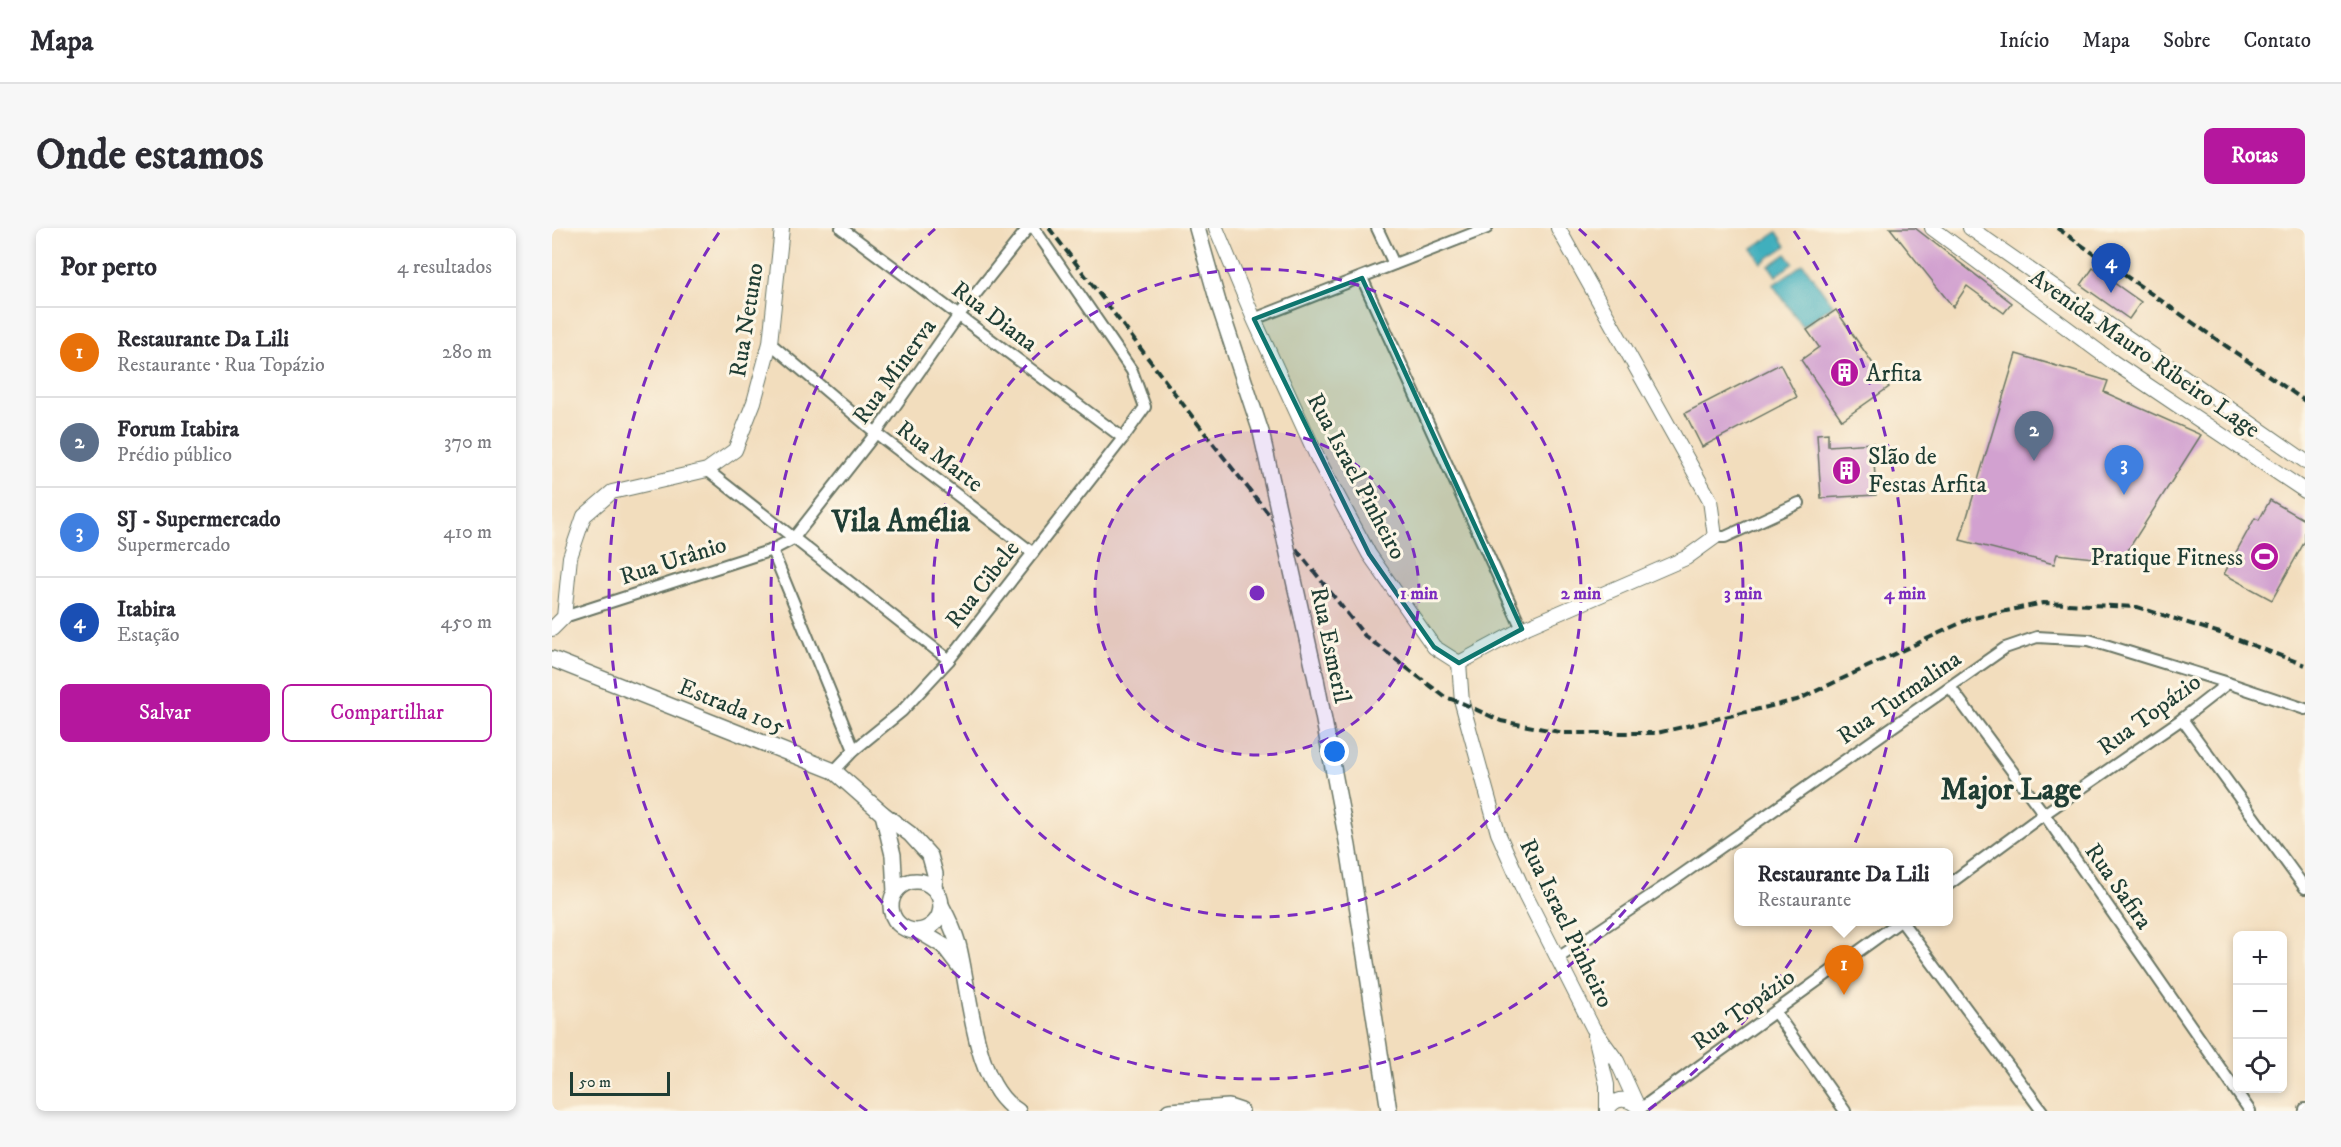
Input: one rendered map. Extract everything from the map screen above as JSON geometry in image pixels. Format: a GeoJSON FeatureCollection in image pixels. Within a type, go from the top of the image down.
{"type":"FeatureCollection","features":[{"type":"Feature","properties":{"kind":"main road","name":"Rua Esmeril"},"geometry":{"type":"LineString","coordinates":[[1197,228],[1218,302],[1261,432],[1316,679],[1348,846],[1389,1111]]}},
{"type":"Feature","properties":{"kind":"main road","name":"Estrada 105"},"geometry":{"type":"LineString","coordinates":[[552,659],[834,771],[883,814],[910,834],[930,856],[935,874],[934,888]]}},
{"type":"Feature","properties":{"kind":"main road"},"geometry":{"type":"LineString","coordinates":[[883,814],[893,855],[895,892],[891,902],[892,914],[907,930],[919,931],[930,927],[939,918],[940,896],[925,882],[914,881],[904,884],[895,892]]}},
{"type":"Feature","properties":{"kind":"main road"},"geometry":{"type":"LineString","coordinates":[[941,905],[952,926],[978,1047],[995,1088],[1012,1108],[1018,1111]]}},
{"type":"Feature","properties":{"kind":"main road"},"geometry":{"type":"LineString","coordinates":[[919,931],[944,946],[962,969]]}},
{"type":"Feature","properties":{"kind":"main road"},"geometry":{"type":"LineString","coordinates":[[1169,1111],[1228,1107],[1241,1111]]}},
{"type":"Feature","properties":{"kind":"street","name":"Rua Netuno"},"geometry":{"type":"LineString","coordinates":[[564,617],[570,557],[584,516],[612,492],[707,470],[735,450],[754,402],[770,343],[783,228]]}},
{"type":"Feature","properties":{"kind":"street","name":"Rua Diana"},"geometry":{"type":"LineString","coordinates":[[841,228],[1123,438]]}},
{"type":"Feature","properties":{"kind":"street","name":"Rua Minerva"},"geometry":{"type":"LineString","coordinates":[[794,539],[876,433],[960,315],[1028,228]]}},
{"type":"Feature","properties":{"kind":"street","name":"Rua Cibele"},"geometry":{"type":"LineString","coordinates":[[834,771],[854,750],[902,711],[949,660],[1145,407],[1132,371],[1034,228]]}},
{"type":"Feature","properties":{"kind":"street","name":"Rua Israel Pinheiro"},"geometry":{"type":"LineString","coordinates":[[1216,228],[1254,319],[1319,461],[1369,554],[1434,646],[1459,663],[1462,703],[1498,833],[1525,894],[1593,1028],[1617,1061],[1639,1108]]}},
{"type":"Feature","properties":{"kind":"street"},"geometry":{"type":"LineString","coordinates":[[1377,228],[1394,264]]}},
{"type":"Feature","properties":{"kind":"street"},"geometry":{"type":"LineString","coordinates":[[1254,319],[1487,228]]}},
{"type":"Feature","properties":{"kind":"street"},"geometry":{"type":"LineString","coordinates":[[1557,228],[1710,500],[1715,537]]}},
{"type":"Feature","properties":{"kind":"street","name":"Avenida Mauro Ribeiro Lage"},"geometry":{"type":"LineString","coordinates":[[1932,228],[2113,362],[2305,491]]}},
{"type":"Feature","properties":{"kind":"street","name":"Avenida Mauro Ribeiro Lage"},"geometry":{"type":"LineString","coordinates":[[1970,228],[2305,461]]}},
{"type":"Feature","properties":{"kind":"street"},"geometry":{"type":"LineString","coordinates":[[1362,278],[1522,629]]}},
{"type":"Feature","properties":{"kind":"street","name":"Rua Marte"},"geometry":{"type":"LineString","coordinates":[[770,343],[876,433],[1033,553]]}},
{"type":"Feature","properties":{"kind":"street"},"geometry":{"type":"LineString","coordinates":[[707,470],[949,660]]}},
{"type":"Feature","properties":{"kind":"street"},"geometry":{"type":"LineString","coordinates":[[1459,663],[1522,629],[1686,558],[1715,537],[1725,537],[1799,503]]}},
{"type":"Feature","properties":{"kind":"street","name":"Rua Urânio"},"geometry":{"type":"LineString","coordinates":[[564,617],[772,550],[794,539]]}},
{"type":"Feature","properties":{"kind":"street"},"geometry":{"type":"LineString","coordinates":[[772,550],[854,750]]}},
{"type":"Feature","properties":{"kind":"street"},"geometry":{"type":"LineString","coordinates":[[552,629],[564,617]]}},
{"type":"Feature","properties":{"kind":"street","name":"Rua Turmalina"},"geometry":{"type":"LineString","coordinates":[[1558,958],[1677,878],[2005,648],[2037,637],[2089,640],[2225,682],[2305,710]]}},
{"type":"Feature","properties":{"kind":"street","name":"Rua Topázio"},"geometry":{"type":"LineString","coordinates":[[1953,881],[2044,814],[2182,718],[2225,682]]}},
{"type":"Feature","properties":{"kind":"street","name":"Rua Safira"},"geometry":{"type":"LineString","coordinates":[[1950,687],[2044,814],[2250,1111]]}},
{"type":"Feature","properties":{"kind":"street"},"geometry":{"type":"LineString","coordinates":[[2182,718],[2305,888]]}},
{"type":"Feature","properties":{"kind":"street","name":"Rua Topázio"},"geometry":{"type":"LineString","coordinates":[[1639,1108],[1893,926]]}},
{"type":"Feature","properties":{"kind":"street"},"geometry":{"type":"LineString","coordinates":[[1904,926],[2042,1111]]}},
{"type":"Feature","properties":{"kind":"street"},"geometry":{"type":"LineString","coordinates":[[1775,1012],[1845,1111]]}},
{"type":"Feature","properties":{"kind":"street","name":"Rua Israel Pinheiro"},"geometry":{"type":"LineString","coordinates":[[1593,1028],[1607,1085],[1607,1111]]}},
{"type":"Feature","properties":{"kind":"street"},"geometry":{"type":"LineString","coordinates":[[1607,1111],[1612,1103],[1622,1099],[1633,1102],[1639,1108]]}},
{"type":"Feature","properties":{"kind":"highlighted area"},"geometry":{"type":"Polygon","coordinates":[[[1362,278],[1522,629],[1459,663],[1434,647],[1369,554],[1254,319],[1362,278]]]}},
{"type":"Feature","properties":{"kind":"water"},"geometry":{"type":"Polygon","coordinates":[[[1777,232],[1786,246],[1761,263],[1752,249],[1777,232]]]}},
{"type":"Feature","properties":{"kind":"water"},"geometry":{"type":"Polygon","coordinates":[[[1786,254],[1793,263],[1776,276],[1769,266],[1786,254]]]}},
{"type":"Feature","properties":{"kind":"water"},"geometry":{"type":"Polygon","coordinates":[[[1803,264],[1833,305],[1803,327],[1773,285],[1803,264]]]}},
{"type":"Feature","properties":{"kind":"building"},"geometry":{"type":"Polygon","coordinates":[[[1890,228],[1915,228],[2012,303],[2004,313],[1967,286],[1953,307],[1890,228]]]}},
{"type":"Feature","properties":{"kind":"building"},"geometry":{"type":"Polygon","coordinates":[[[2093,268],[2141,302],[2129,319],[2081,285],[2093,268]]]}},
{"type":"Feature","properties":{"kind":"building","name":"Arfita"},"geometry":{"type":"Polygon","coordinates":[[[1836,310],[1889,387],[1842,420],[1801,360],[1819,347],[1807,330],[1836,310]]]}},
{"type":"Feature","properties":{"kind":"building"},"geometry":{"type":"Polygon","coordinates":[[[2016,354],[2108,381],[2104,392],[2201,435],[2121,561],[2057,554],[2054,564],[1960,540],[2016,354]]]}},
{"type":"Feature","properties":{"kind":"building"},"geometry":{"type":"Polygon","coordinates":[[[1780,364],[1797,397],[1702,447],[1685,413],[1780,364]]]}},
{"type":"Feature","properties":{"kind":"building","name":"Slão de Festas Arfita"},"geometry":{"type":"Polygon","coordinates":[[[1828,433],[1828,446],[1873,443],[1876,495],[1821,498],[1817,434],[1828,433]]]}},
{"type":"Feature","properties":{"kind":"building","name":"Pratique Fitness"},"geometry":{"type":"Polygon","coordinates":[[[2270,500],[2305,520],[2305,541],[2272,600],[2224,574],[2255,518],[2259,520],[2270,500]]]}},
{"type":"Feature","properties":{"kind":"railway"},"geometry":{"type":"LineString","coordinates":[[1049,228],[1214,445],[1365,636],[1445,697],[1501,721],[1565,733],[1657,733],[1797,700],[1969,619],[2043,603],[2137,607],[2220,633],[2305,665]]}},
{"type":"Feature","properties":{"kind":"railway"},"geometry":{"type":"LineString","coordinates":[[2057,228],[2305,401]]}},
{"type":"Feature","properties":{"kind":"place","name":"Itabira"},"geometry":{"type":"Point","coordinates":[2111,293]}},
{"type":"Feature","properties":{"kind":"place","name":"Arfita"},"geometry":{"type":"Point","coordinates":[1845,373]}},
{"type":"Feature","properties":{"kind":"place","name":"Forum Itabira"},"geometry":{"type":"Point","coordinates":[2034,461]}},
{"type":"Feature","properties":{"kind":"place","name":"Slão de Festas Arfita"},"geometry":{"type":"Point","coordinates":[1847,470]}},
{"type":"Feature","properties":{"kind":"place","name":"SJ - Supermercado"},"geometry":{"type":"Point","coordinates":[2124,495]}},
{"type":"Feature","properties":{"kind":"place","name":"Pratique Fitness"},"geometry":{"type":"Point","coordinates":[2264,557]}},
{"type":"Feature","properties":{"kind":"place","name":"Restaurante Da Lili"},"geometry":{"type":"Point","coordinates":[1844,995]}},
{"type":"Feature","properties":{"kind":"district","name":"Vila Amélia"},"geometry":{"type":"Point","coordinates":[901,521]}},
{"type":"Feature","properties":{"kind":"district","name":"Major Lage"},"geometry":{"type":"Point","coordinates":[2011,789]}}]}
